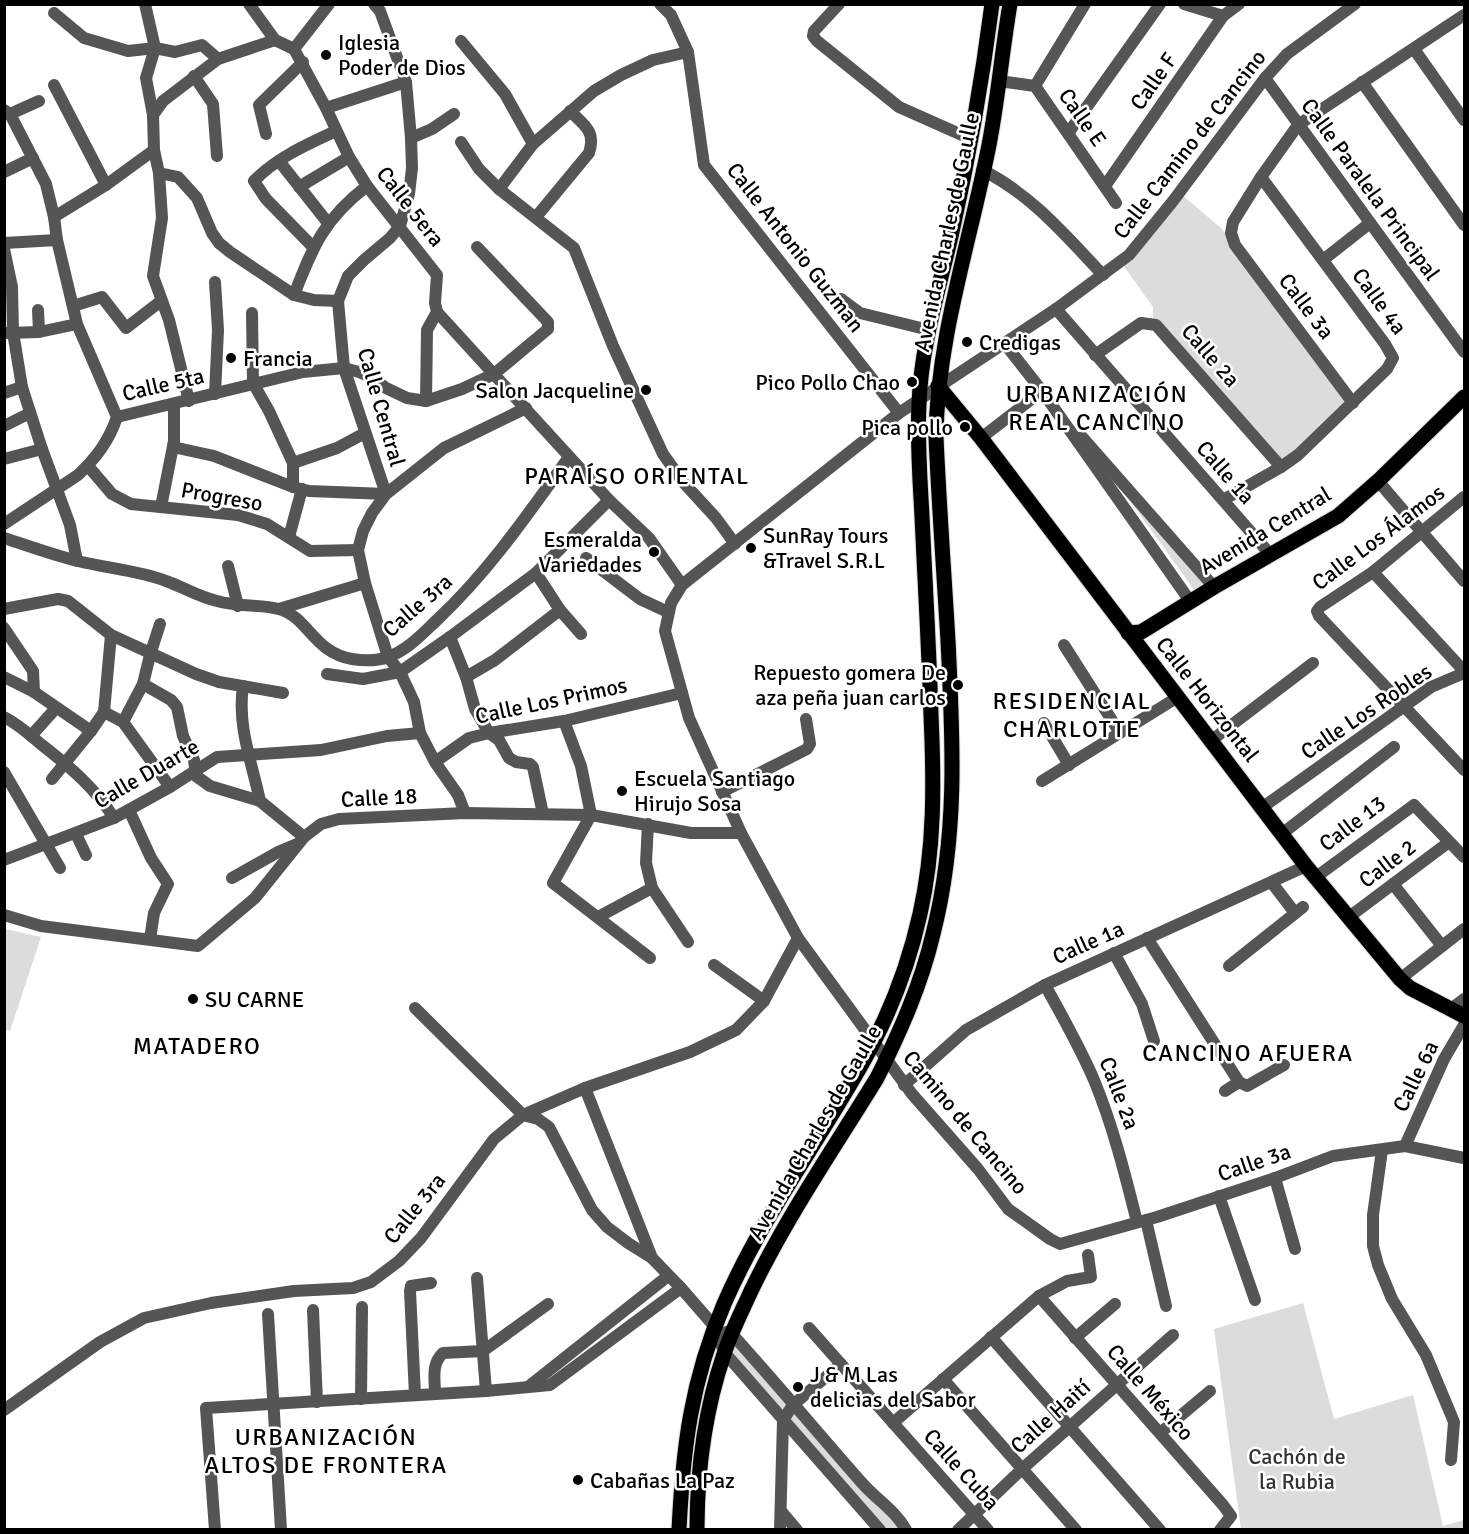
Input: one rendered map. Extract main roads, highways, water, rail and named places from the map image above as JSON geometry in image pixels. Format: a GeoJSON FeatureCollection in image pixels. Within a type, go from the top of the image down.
{"type":"FeatureCollection","features":[{"type":"Feature","properties":{"kind":"main road","name":"Avenida Charles de Gaulle"},"geometry":{"type":"LineString","coordinates":[[679,1530],[682,1462],[688,1419],[694,1391],[724,1303],[770,1214],[860,1069],[893,1001],[908,959],[921,911],[933,830],[933,758],[919,460],[919,399],[929,330],[971,139],[992,4]]}},
{"type":"Feature","properties":{"kind":"main road","name":"Avenida Charles de Gaulle"},"geometry":{"type":"LineString","coordinates":[[697,1530],[700,1464],[712,1396],[724,1352],[761,1270],[790,1217],[872,1087],[886,1059],[912,1001],[933,934],[943,889],[950,841],[953,735],[936,437],[938,386],[982,170],[989,146],[1010,4]]}},
{"type":"Feature","properties":{"kind":"main road"},"geometry":{"type":"LineString","coordinates":[[989,28],[995,36],[994,52],[997,54],[1003,49]]}},
{"type":"Feature","properties":{"kind":"main road"},"geometry":{"type":"LineString","coordinates":[[984,66],[990,59],[995,62],[999,81]]}},
{"type":"Feature","properties":{"kind":"main road","name":"Calle Horizontal"},"geometry":{"type":"LineString","coordinates":[[938,386],[981,438],[1311,871],[1400,979],[1410,988],[1458,1013]]}},
{"type":"Feature","properties":{"kind":"main road","name":"Avenida Central"},"geometry":{"type":"LineString","coordinates":[[1128,633],[1141,632],[1190,601],[1338,516],[1464,397]]}},
{"type":"Feature","properties":{"kind":"place","name":"Iglesia Poder de Dios"},"geometry":{"type":"Point","coordinates":[326,55]}},
{"type":"Feature","properties":{"kind":"place","name":"Credigas"},"geometry":{"type":"Point","coordinates":[967,342]}},
{"type":"Feature","properties":{"kind":"place","name":"Francia"},"geometry":{"type":"Point","coordinates":[231,358]}},
{"type":"Feature","properties":{"kind":"place","name":"Pico Pollo Chao"},"geometry":{"type":"Point","coordinates":[912,382]}},
{"type":"Feature","properties":{"kind":"place","name":"Salon Jacqueline"},"geometry":{"type":"Point","coordinates":[646,390]}},
{"type":"Feature","properties":{"kind":"place","name":"Pica pollo"},"geometry":{"type":"Point","coordinates":[965,427]}},
{"type":"Feature","properties":{"kind":"place","name":"SunRay Tours &Travel S.R.L"},"geometry":{"type":"Point","coordinates":[751,548]}},
{"type":"Feature","properties":{"kind":"place","name":"Esmeralda Variedades"},"geometry":{"type":"Point","coordinates":[654,552]}},
{"type":"Feature","properties":{"kind":"place","name":"Repuesto gomera De aza peña juan carlos"},"geometry":{"type":"Point","coordinates":[958,685]}},
{"type":"Feature","properties":{"kind":"place","name":"Escuela Santiago Hirujo Sosa"},"geometry":{"type":"Point","coordinates":[622,791]}},
{"type":"Feature","properties":{"kind":"place","name":"SU CARNE"},"geometry":{"type":"Point","coordinates":[193,999]}},
{"type":"Feature","properties":{"kind":"place","name":"J & M Las delicias del Sabor"},"geometry":{"type":"Point","coordinates":[798,1387]}},
{"type":"Feature","properties":{"kind":"place","name":"Cabañas La Paz"},"geometry":{"type":"Point","coordinates":[578,1480]}},
{"type":"Feature","properties":{"kind":"district","name":"URBANIZACIÓN REAL CANCINO"},"geometry":{"type":"Point","coordinates":[1097,408]}},
{"type":"Feature","properties":{"kind":"district","name":"PARAÍSO ORIENTAL"},"geometry":{"type":"Point","coordinates":[637,476]}},
{"type":"Feature","properties":{"kind":"district","name":"RESIDENCIAL CHARLOTTE"},"geometry":{"type":"Point","coordinates":[1072,715]}},
{"type":"Feature","properties":{"kind":"district","name":"MATADERO"},"geometry":{"type":"Point","coordinates":[197,1046]}},
{"type":"Feature","properties":{"kind":"district","name":"CANCINO AFUERA"},"geometry":{"type":"Point","coordinates":[1248,1053]}},
{"type":"Feature","properties":{"kind":"district","name":"URBANIZACIÓN ALTOS DE FRONTERA"},"geometry":{"type":"Point","coordinates":[326,1451]}},
{"type":"Feature","properties":{"kind":"park label","name":"Cachón de la Rubia"},"geometry":{"type":"Point","coordinates":[1297,1468]}}]}
